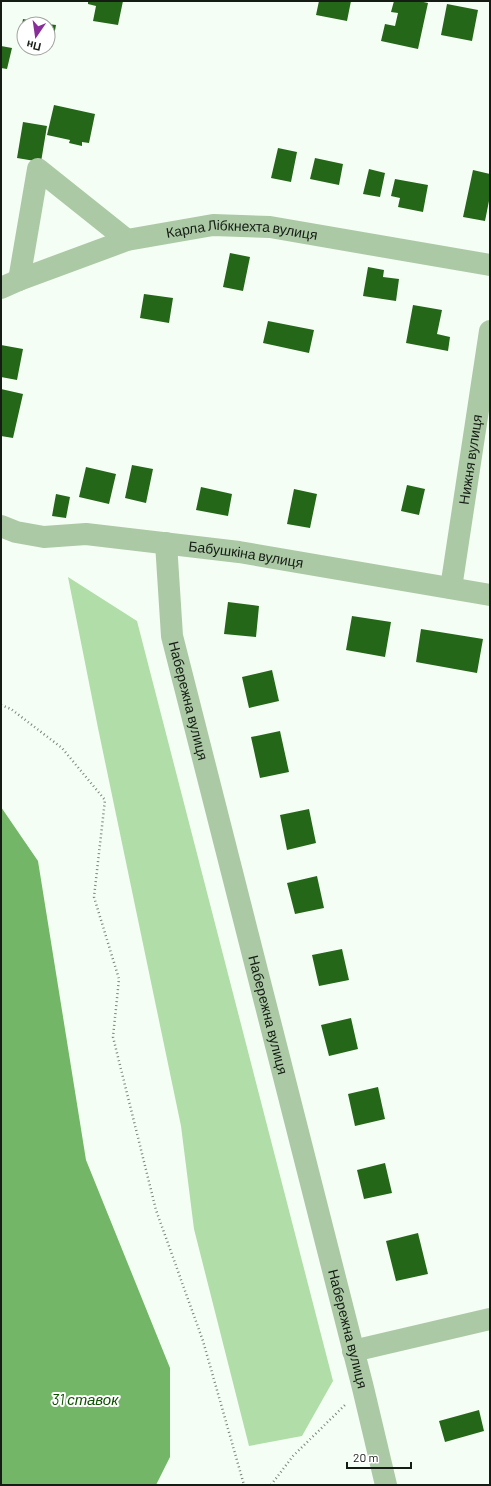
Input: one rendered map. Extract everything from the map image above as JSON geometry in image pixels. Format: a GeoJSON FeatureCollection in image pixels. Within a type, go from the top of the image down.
{"type":"FeatureCollection","features":[{"type":"Feature","properties":{"kind":"street"},"geometry":{"type":"LineString","coordinates":[[10,284],[38,169],[127,240]]}},
{"type":"Feature","properties":{"kind":"street","name":"Карла Лібкнехта вулиця"},"geometry":{"type":"LineString","coordinates":[[10,284],[127,240],[213,225],[270,227],[490,265]]}},
{"type":"Feature","properties":{"kind":"street","name":"Нижня вулиця"},"geometry":{"type":"LineString","coordinates":[[451,588],[490,331]]}},
{"type":"Feature","properties":{"kind":"street","name":"Бабушкіна вулиця"},"geometry":{"type":"LineString","coordinates":[[1,526],[16,532],[44,537],[86,534],[239,552],[490,595]]}},
{"type":"Feature","properties":{"kind":"street","name":"Набережна вулиця"},"geometry":{"type":"LineString","coordinates":[[166,543],[172,636],[363,1388],[386,1485]]}},
{"type":"Feature","properties":{"kind":"street"},"geometry":{"type":"LineString","coordinates":[[353,1351],[490,1319]]}},
{"type":"Feature","properties":{"kind":"path"},"geometry":{"type":"LineString","coordinates":[[1,705],[11,709],[62,748],[105,800],[94,897],[119,979],[113,1037],[156,1210],[203,1341],[244,1485]]}},
{"type":"Feature","properties":{"kind":"path"},"geometry":{"type":"LineString","coordinates":[[271,1485],[293,1456],[363,1388]]}},
{"type":"Feature","properties":{"kind":"shaded area"},"geometry":{"type":"Polygon","coordinates":[[[68,577],[137,621],[333,1381],[302,1436],[249,1446],[194,1229],[181,1126],[68,577]]]}},
{"type":"Feature","properties":{"kind":"water","name":"31 ставок"},"geometry":{"type":"Polygon","coordinates":[[[1,807],[38,861],[86,1160],[170,1368],[170,1457],[156,1485],[1,1485],[1,807]]]}},
{"type":"Feature","properties":{"kind":"building"},"geometry":{"type":"Polygon","coordinates":[[[88,1],[123,1],[118,25],[93,21],[96,6],[88,4],[88,1]]]}},
{"type":"Feature","properties":{"kind":"building"},"geometry":{"type":"Polygon","coordinates":[[[319,1],[351,1],[347,21],[316,15],[319,1]]]}},
{"type":"Feature","properties":{"kind":"building"},"geometry":{"type":"Polygon","coordinates":[[[394,1],[419,1],[428,3],[418,49],[381,41],[385,24],[395,26],[398,13],[391,12],[394,1]]]}},
{"type":"Feature","properties":{"kind":"building"},"geometry":{"type":"Polygon","coordinates":[[[447,4],[478,10],[472,41],[441,35],[447,4]]]}},
{"type":"Feature","properties":{"kind":"building"},"geometry":{"type":"Polygon","coordinates":[[[1,46],[12,48],[7,69],[1,68],[1,46]]]}},
{"type":"Feature","properties":{"kind":"building"},"geometry":{"type":"Polygon","coordinates":[[[54,105],[95,114],[89,143],[82,142],[82,146],[69,143],[70,140],[47,135],[54,105]]]}},
{"type":"Feature","properties":{"kind":"building"},"geometry":{"type":"Polygon","coordinates":[[[23,122],[47,126],[41,162],[17,158],[23,122]]]}},
{"type":"Feature","properties":{"kind":"building"},"geometry":{"type":"Polygon","coordinates":[[[278,148],[297,152],[291,182],[271,178],[278,148]]]}},
{"type":"Feature","properties":{"kind":"building"},"geometry":{"type":"Polygon","coordinates":[[[315,158],[343,164],[339,185],[310,179],[315,158]]]}},
{"type":"Feature","properties":{"kind":"building"},"geometry":{"type":"Polygon","coordinates":[[[369,169],[385,173],[380,197],[363,194],[369,169]]]}},
{"type":"Feature","properties":{"kind":"building"},"geometry":{"type":"Polygon","coordinates":[[[473,170],[490,174],[490,196],[485,221],[463,217],[473,170]]]}},
{"type":"Feature","properties":{"kind":"building"},"geometry":{"type":"Polygon","coordinates":[[[395,179],[428,185],[423,212],[398,207],[400,198],[391,196],[395,179]]]}},
{"type":"Feature","properties":{"kind":"building"},"geometry":{"type":"Polygon","coordinates":[[[230,253],[250,257],[243,291],[223,287],[230,253]]]}},
{"type":"Feature","properties":{"kind":"building"},"geometry":{"type":"Polygon","coordinates":[[[368,267],[384,270],[383,277],[399,279],[396,301],[363,296],[368,267]]]}},
{"type":"Feature","properties":{"kind":"building"},"geometry":{"type":"Polygon","coordinates":[[[144,294],[173,298],[169,323],[140,318],[144,294]]]}},
{"type":"Feature","properties":{"kind":"building"},"geometry":{"type":"Polygon","coordinates":[[[413,305],[442,310],[437,334],[450,337],[448,351],[406,343],[413,305]]]}},
{"type":"Feature","properties":{"kind":"building"},"geometry":{"type":"Polygon","coordinates":[[[268,321],[314,330],[309,353],[263,343],[268,321]]]}},
{"type":"Feature","properties":{"kind":"building"},"geometry":{"type":"Polygon","coordinates":[[[1,345],[23,349],[17,380],[1,377],[1,345]]]}},
{"type":"Feature","properties":{"kind":"building"},"geometry":{"type":"Polygon","coordinates":[[[1,389],[23,394],[13,438],[1,436],[1,389]]]}},
{"type":"Feature","properties":{"kind":"building"},"geometry":{"type":"Polygon","coordinates":[[[132,465],[153,469],[146,503],[125,498],[132,465]]]}},
{"type":"Feature","properties":{"kind":"building"},"geometry":{"type":"Polygon","coordinates":[[[86,467],[116,474],[109,504],[79,497],[86,467]]]}},
{"type":"Feature","properties":{"kind":"building"},"geometry":{"type":"Polygon","coordinates":[[[407,485],[425,489],[419,515],[401,511],[407,485]]]}},
{"type":"Feature","properties":{"kind":"building"},"geometry":{"type":"Polygon","coordinates":[[[201,487],[232,494],[228,516],[196,510],[201,487]]]}},
{"type":"Feature","properties":{"kind":"building"},"geometry":{"type":"Polygon","coordinates":[[[294,489],[317,494],[310,528],[287,524],[294,489]]]}},
{"type":"Feature","properties":{"kind":"building"},"geometry":{"type":"Polygon","coordinates":[[[56,494],[70,497],[66,518],[52,516],[56,494]]]}},
{"type":"Feature","properties":{"kind":"building"},"geometry":{"type":"Polygon","coordinates":[[[228,602],[259,606],[256,637],[224,634],[228,602]]]}},
{"type":"Feature","properties":{"kind":"building"},"geometry":{"type":"Polygon","coordinates":[[[352,616],[391,622],[385,657],[346,650],[352,616]]]}},
{"type":"Feature","properties":{"kind":"building"},"geometry":{"type":"Polygon","coordinates":[[[421,629],[483,639],[477,673],[416,662],[421,629]]]}},
{"type":"Feature","properties":{"kind":"building"},"geometry":{"type":"Polygon","coordinates":[[[272,670],[279,701],[249,708],[242,677],[272,670]]]}},
{"type":"Feature","properties":{"kind":"building"},"geometry":{"type":"Polygon","coordinates":[[[280,731],[289,772],[260,778],[251,737],[280,731]]]}},
{"type":"Feature","properties":{"kind":"building"},"geometry":{"type":"Polygon","coordinates":[[[309,809],[316,843],[287,850],[280,815],[309,809]]]}},
{"type":"Feature","properties":{"kind":"building"},"geometry":{"type":"Polygon","coordinates":[[[317,876],[324,908],[295,914],[287,883],[317,876]]]}},
{"type":"Feature","properties":{"kind":"building"},"geometry":{"type":"Polygon","coordinates":[[[342,949],[349,980],[319,986],[312,955],[342,949]]]}},
{"type":"Feature","properties":{"kind":"building"},"geometry":{"type":"Polygon","coordinates":[[[351,1018],[358,1049],[329,1056],[321,1025],[351,1018]]]}},
{"type":"Feature","properties":{"kind":"building"},"geometry":{"type":"Polygon","coordinates":[[[378,1087],[385,1119],[355,1126],[348,1094],[378,1087]]]}},
{"type":"Feature","properties":{"kind":"building"},"geometry":{"type":"Polygon","coordinates":[[[385,1163],[392,1193],[364,1199],[357,1170],[385,1163]]]}},
{"type":"Feature","properties":{"kind":"building"},"geometry":{"type":"Polygon","coordinates":[[[418,1233],[428,1274],[396,1281],[386,1241],[418,1233]]]}},
{"type":"Feature","properties":{"kind":"building"},"geometry":{"type":"Polygon","coordinates":[[[479,1410],[484,1431],[445,1442],[439,1421],[479,1410]]]}}]}
